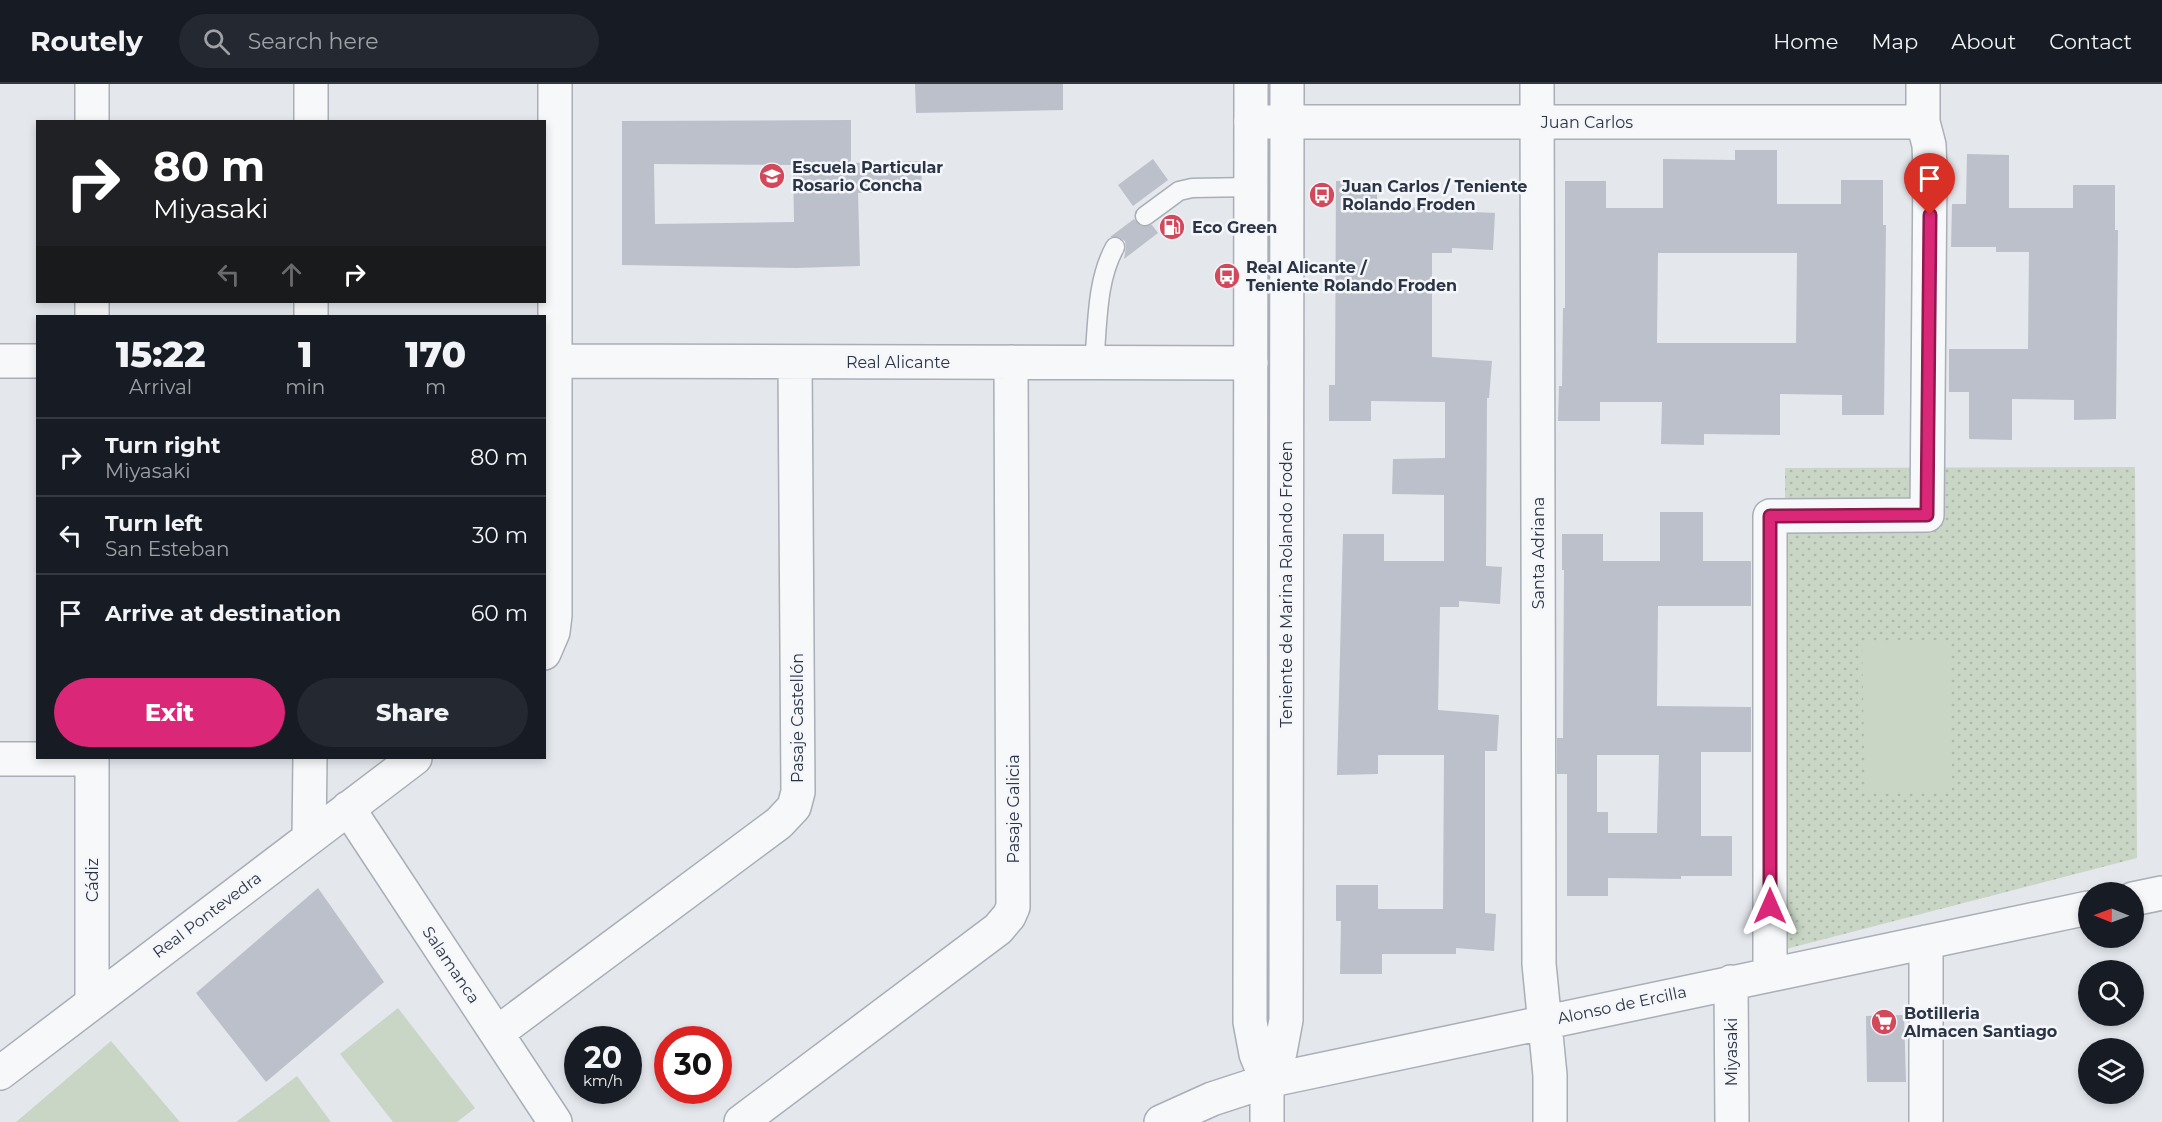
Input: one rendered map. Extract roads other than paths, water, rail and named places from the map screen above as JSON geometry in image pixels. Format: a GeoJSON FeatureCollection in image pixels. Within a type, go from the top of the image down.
{"type":"FeatureCollection","features":[{"type":"Feature","properties":{"kind":"street"},"geometry":{"type":"LineString","coordinates":[[92,84],[92,120]]}},
{"type":"Feature","properties":{"kind":"street"},"geometry":{"type":"LineString","coordinates":[[311,84],[311,120]]}},
{"type":"Feature","properties":{"kind":"street"},"geometry":{"type":"LineString","coordinates":[[546,649],[554,632],[555,615],[550,361],[555,84]]}},
{"type":"Feature","properties":{"kind":"street","name":"Teniente de Marina Rolando Froden"},"geometry":{"type":"LineString","coordinates":[[1251,84],[1250,1022],[1256,1054],[1267,1081],[1267,1122]]}},
{"type":"Feature","properties":{"kind":"street","name":"Teniente de Marina Rolando Froden"},"geometry":{"type":"LineString","coordinates":[[1267,1081],[1280,1052],[1286,1020],[1287,84]]}},
{"type":"Feature","properties":{"kind":"street","name":"Santa Adriana"},"geometry":{"type":"LineString","coordinates":[[1538,84],[1539,964],[1550,1076],[1550,1122]]}},
{"type":"Feature","properties":{"kind":"street"},"geometry":{"type":"LineString","coordinates":[[1770,974],[1770,516],[1927,515],[1930,168],[1929,145],[1923,122],[1923,84]]}},
{"type":"Feature","properties":{"kind":"street","name":"Juan Carlos"},"geometry":{"type":"LineString","coordinates":[[1251,122],[1923,122]]}},
{"type":"Feature","properties":{"kind":"street"},"geometry":{"type":"LineString","coordinates":[[0,361],[36,361]]}},
{"type":"Feature","properties":{"kind":"street","name":"Real Alicante"},"geometry":{"type":"LineString","coordinates":[[550,361],[1251,363]]}},
{"type":"Feature","properties":{"kind":"street","name":"Pasaje Castellón"},"geometry":{"type":"LineString","coordinates":[[497,1033],[780,823],[794,807],[798,792],[795,362]]}},
{"type":"Feature","properties":{"kind":"street","name":"Pasaje Galicia"},"geometry":{"type":"LineString","coordinates":[[741,1122],[998,929],[1013,907],[1011,362]]}},
{"type":"Feature","properties":{"kind":"street"},"geometry":{"type":"LineString","coordinates":[[0,759],[36,759]]}},
{"type":"Feature","properties":{"kind":"street","name":"Cádiz"},"geometry":{"type":"LineString","coordinates":[[92,759],[92,1003]]}},
{"type":"Feature","properties":{"kind":"street"},"geometry":{"type":"LineString","coordinates":[[309,838],[310,759]]}},
{"type":"Feature","properties":{"kind":"street","name":"Real Pontevedra"},"geometry":{"type":"LineString","coordinates":[[0,1073],[414,759]]}},
{"type":"Feature","properties":{"kind":"street","name":"Salamanca"},"geometry":{"type":"LineString","coordinates":[[348,808],[555,1122]]}},
{"type":"Feature","properties":{"kind":"street"},"geometry":{"type":"LineString","coordinates":[[2144,897],[2162,893]]}},
{"type":"Feature","properties":{"kind":"street","name":"Alonso de Ercilla"},"geometry":{"type":"LineString","coordinates":[[1161,1122],[1203,1102],[1267,1081],[2078,910]]}},
{"type":"Feature","properties":{"kind":"street"},"geometry":{"type":"LineString","coordinates":[[1926,942],[1926,1122]]}},
{"type":"Feature","properties":{"kind":"street","name":"Miyasaki"},"geometry":{"type":"LineString","coordinates":[[1731,982],[1732,1122]]}},
{"type":"Feature","properties":{"kind":"lane"},"geometry":{"type":"LineString","coordinates":[[1145,216],[1179,191],[1192,188],[1251,187]]}},
{"type":"Feature","properties":{"kind":"lane"},"geometry":{"type":"LineString","coordinates":[[1094,362],[1102,277],[1115,247]]}},
{"type":"Feature","properties":{"kind":"place","name":"Escuela Particular Rosario Concha"},"geometry":{"type":"Point","coordinates":[772,176]}},
{"type":"Feature","properties":{"kind":"place","name":"Juan Carlos / Teniente Rolando Froden"},"geometry":{"type":"Point","coordinates":[1322,195]}},
{"type":"Feature","properties":{"kind":"place","name":"Eco Green"},"geometry":{"type":"Point","coordinates":[1172,227]}},
{"type":"Feature","properties":{"kind":"place","name":"Real Alicante / Teniente Rolando Froden"},"geometry":{"type":"Point","coordinates":[1227,276]}},
{"type":"Feature","properties":{"kind":"place","name":"Botilleria Almacen Santiago"},"geometry":{"type":"Point","coordinates":[1884,1022]}}]}
